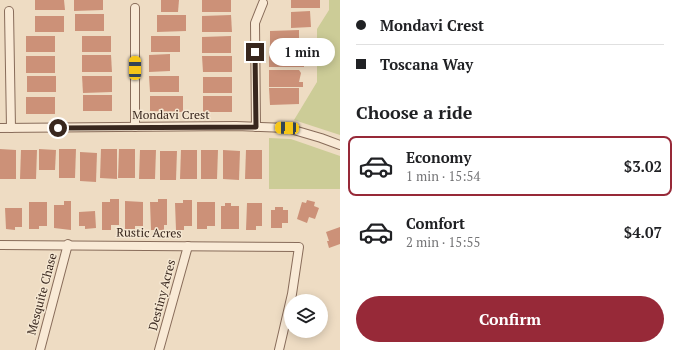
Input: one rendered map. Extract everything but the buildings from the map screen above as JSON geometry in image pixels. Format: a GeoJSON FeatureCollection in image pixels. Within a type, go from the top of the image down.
{"type":"FeatureCollection","features":[{"type":"Feature","properties":{"kind":"street"},"geometry":{"type":"LineString","coordinates":[[256,127],[255,23],[263,3]]}},
{"type":"Feature","properties":{"kind":"street"},"geometry":{"type":"LineString","coordinates":[[135,8],[135,127]]}},
{"type":"Feature","properties":{"kind":"street"},"geometry":{"type":"LineString","coordinates":[[9,10],[11,128]]}},
{"type":"Feature","properties":{"kind":"street","name":"Mondavi Crest"},"geometry":{"type":"LineString","coordinates":[[0,128],[287,128],[340,145]]}},
{"type":"Feature","properties":{"kind":"street","name":"Rustic Acres"},"geometry":{"type":"LineString","coordinates":[[0,245],[68,244],[299,247],[292,294],[279,350]]}},
{"type":"Feature","properties":{"kind":"street","name":"Mesquite Chase"},"geometry":{"type":"LineString","coordinates":[[40,350],[68,244]]}},
{"type":"Feature","properties":{"kind":"street","name":"Destiny Acres"},"geometry":{"type":"LineString","coordinates":[[160,350],[188,246]]}},
{"type":"Feature","properties":{"kind":"green space"},"geometry":{"type":"Polygon","coordinates":[[[329,0],[340,0],[340,135],[294,120],[317,82],[317,29],[329,10],[329,0]]]}},
{"type":"Feature","properties":{"kind":"green space"},"geometry":{"type":"Polygon","coordinates":[[[269,138],[291,139],[340,156],[340,189],[269,189],[269,138]]]}},
{"type":"Feature","properties":{"kind":"route"},"geometry":{"type":"LineString","coordinates":[[58,128],[256,127],[255,52]]}}]}
